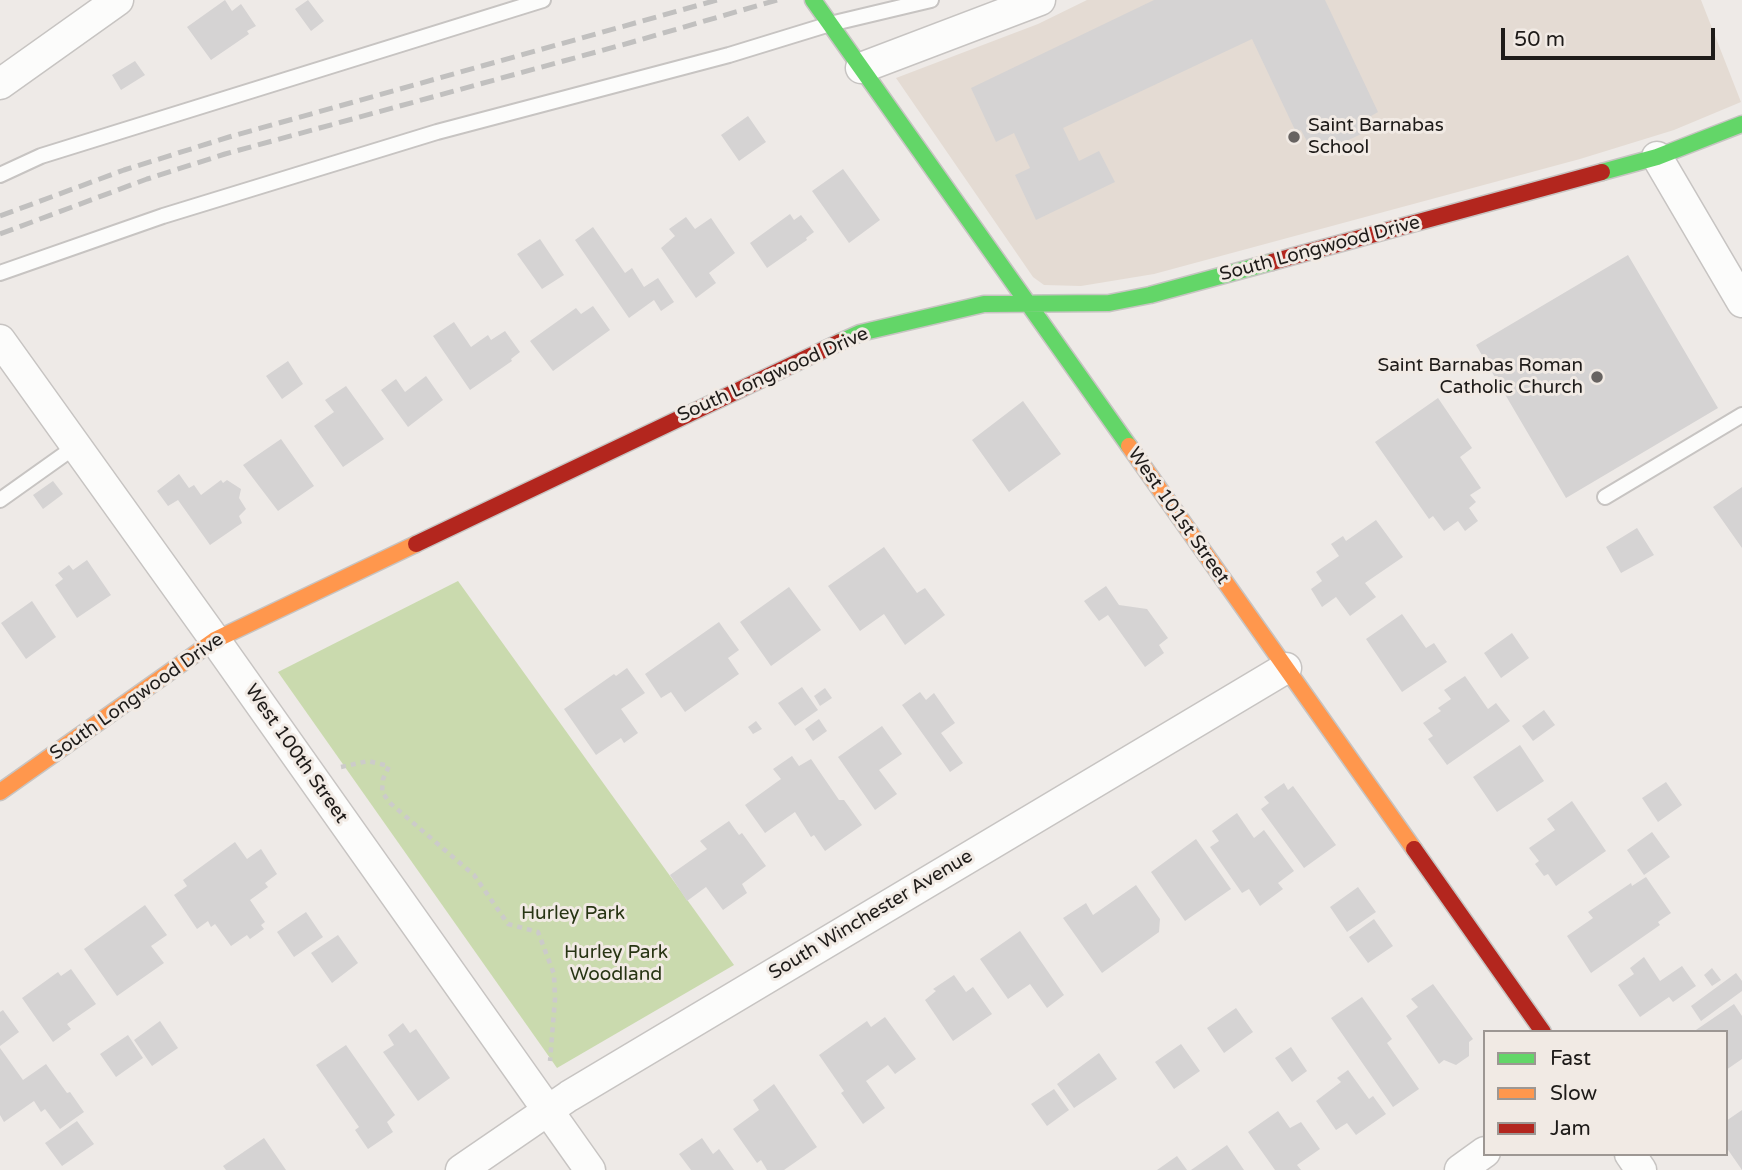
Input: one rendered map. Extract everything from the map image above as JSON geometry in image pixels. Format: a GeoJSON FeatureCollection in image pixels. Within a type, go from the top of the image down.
{"type":"FeatureCollection","features":[{"type":"Feature","properties":{"kind":"street"},"geometry":{"type":"LineString","coordinates":[[0,83],[118,0]]}},
{"type":"Feature","properties":{"kind":"street","name":"West 101st Street"},"geometry":{"type":"LineString","coordinates":[[813,0],[1542,1030]]}},
{"type":"Feature","properties":{"kind":"street"},"geometry":{"type":"LineString","coordinates":[[861,68],[1040,0]]}},
{"type":"Feature","properties":{"kind":"street","name":"South Longwood Drive"},"geometry":{"type":"LineString","coordinates":[[0,792],[215,640],[860,333],[984,304],[1110,303],[1150,296],[1657,157],[1742,124]]}},
{"type":"Feature","properties":{"kind":"street"},"geometry":{"type":"LineString","coordinates":[[1657,157],[1742,302]]}},
{"type":"Feature","properties":{"kind":"street","name":"West 100th Street"},"geometry":{"type":"LineString","coordinates":[[0,340],[590,1170]]}},
{"type":"Feature","properties":{"kind":"street","name":"South Winchester Avenue"},"geometry":{"type":"LineString","coordinates":[[461,1170],[547,1110],[1286,668]]}},
{"type":"Feature","properties":{"kind":"street"},"geometry":{"type":"LineString","coordinates":[[1460,1170],[1483,1153]]}},
{"type":"Feature","properties":{"kind":"lane"},"geometry":{"type":"LineString","coordinates":[[0,176],[41,156],[543,0]]}},
{"type":"Feature","properties":{"kind":"lane"},"geometry":{"type":"LineString","coordinates":[[0,274],[163,216],[437,132],[729,55],[830,24],[931,0]]}},
{"type":"Feature","properties":{"kind":"lane"},"geometry":{"type":"LineString","coordinates":[[1605,497],[1742,415]]}},
{"type":"Feature","properties":{"kind":"lane"},"geometry":{"type":"LineString","coordinates":[[0,500],[76,446]]}},
{"type":"Feature","properties":{"kind":"path"},"geometry":{"type":"LineString","coordinates":[[333,768],[368,761],[389,766],[383,779],[382,792],[390,803],[474,875],[508,924],[538,932],[554,974],[555,999],[549,1069]]}},
{"type":"Feature","properties":{"kind":"shaded area","name":"Saint Barnabas School"},"geometry":{"type":"Polygon","coordinates":[[[1087,0],[1701,0],[1741,102],[1674,130],[1580,159],[1154,274],[1081,286],[1044,285],[1033,277],[896,78],[1038,24],[1087,0]]]}},
{"type":"Feature","properties":{"kind":"green space","name":"Hurley Park"},"geometry":{"type":"Polygon","coordinates":[[[458,581],[734,965],[557,1068],[278,672],[458,581]]]}},
{"type":"Feature","properties":{"kind":"building"},"geometry":{"type":"Polygon","coordinates":[[[225,0],[232,11],[241,4],[256,26],[247,31],[249,34],[211,60],[187,27],[225,0]]]}},
{"type":"Feature","properties":{"kind":"building"},"geometry":{"type":"Polygon","coordinates":[[[308,0],[324,21],[311,31],[295,9],[308,0]]]}},
{"type":"Feature","properties":{"kind":"building"},"geometry":{"type":"Polygon","coordinates":[[[1154,0],[1325,0],[1378,112],[1371,116],[1376,127],[1321,153],[1317,144],[1310,147],[1301,130],[1296,132],[1252,39],[1063,128],[1079,161],[1099,151],[1115,182],[1036,220],[1015,175],[1030,168],[1014,133],[996,142],[971,88],[1154,0]]]}},
{"type":"Feature","properties":{"kind":"building"},"geometry":{"type":"Polygon","coordinates":[[[135,61],[145,75],[121,90],[112,75],[135,61]]]}},
{"type":"Feature","properties":{"kind":"building"},"geometry":{"type":"Polygon","coordinates":[[[748,116],[766,142],[739,161],[721,135],[748,116]]]}},
{"type":"Feature","properties":{"kind":"building"},"geometry":{"type":"Polygon","coordinates":[[[843,169],[880,220],[849,243],[812,191],[843,169]]]}},
{"type":"Feature","properties":{"kind":"building"},"geometry":{"type":"Polygon","coordinates":[[[790,214],[794,220],[801,215],[814,232],[767,268],[750,243],[790,214]]]}},
{"type":"Feature","properties":{"kind":"building"},"geometry":{"type":"Polygon","coordinates":[[[686,217],[695,229],[711,218],[735,253],[709,273],[716,283],[696,298],[661,248],[675,236],[669,229],[686,217]]]}},
{"type":"Feature","properties":{"kind":"building"},"geometry":{"type":"Polygon","coordinates":[[[593,227],[625,273],[632,268],[644,287],[658,278],[674,302],[661,311],[654,300],[629,318],[575,240],[593,227]]]}},
{"type":"Feature","properties":{"kind":"building"},"geometry":{"type":"Polygon","coordinates":[[[540,239],[564,275],[542,289],[517,254],[540,239]]]}},
{"type":"Feature","properties":{"kind":"building","name":"Saint Barnabas Roman Catholic Church"},"geometry":{"type":"Polygon","coordinates":[[[1628,255],[1718,408],[1566,498],[1476,345],[1628,255]]]}},
{"type":"Feature","properties":{"kind":"building"},"geometry":{"type":"Polygon","coordinates":[[[593,306],[610,330],[553,371],[530,341],[576,308],[581,314],[593,306]]]}},
{"type":"Feature","properties":{"kind":"building"},"geometry":{"type":"Polygon","coordinates":[[[454,322],[471,347],[488,335],[491,340],[505,331],[520,352],[512,361],[470,390],[433,336],[454,322]]]}},
{"type":"Feature","properties":{"kind":"building"},"geometry":{"type":"Polygon","coordinates":[[[288,361],[303,384],[282,399],[266,376],[288,361]]]}},
{"type":"Feature","properties":{"kind":"building"},"geometry":{"type":"Polygon","coordinates":[[[426,376],[443,400],[408,427],[381,390],[396,379],[405,392],[426,376]]]}},
{"type":"Feature","properties":{"kind":"building"},"geometry":{"type":"Polygon","coordinates":[[[346,386],[384,439],[343,467],[314,426],[334,412],[325,400],[346,386]]]}},
{"type":"Feature","properties":{"kind":"building"},"geometry":{"type":"Polygon","coordinates":[[[1438,398],[1472,448],[1460,457],[1481,488],[1470,495],[1476,502],[1469,508],[1478,521],[1465,531],[1458,521],[1444,531],[1433,516],[1429,519],[1375,442],[1438,398]]]}},
{"type":"Feature","properties":{"kind":"building"},"geometry":{"type":"Polygon","coordinates":[[[1023,401],[1061,454],[1009,492],[972,440],[1023,401]]]}},
{"type":"Feature","properties":{"kind":"building"},"geometry":{"type":"Polygon","coordinates":[[[281,439],[314,486],[278,511],[243,465],[281,439]]]}},
{"type":"Feature","properties":{"kind":"building"},"geometry":{"type":"Polygon","coordinates":[[[179,474],[189,488],[194,485],[201,495],[221,480],[223,483],[227,480],[241,489],[239,498],[246,509],[239,516],[242,523],[210,545],[178,500],[168,506],[157,491],[179,474]]]}},
{"type":"Feature","properties":{"kind":"building"},"geometry":{"type":"Polygon","coordinates":[[[53,481],[63,494],[43,509],[33,495],[53,481]]]}},
{"type":"Feature","properties":{"kind":"building"},"geometry":{"type":"Polygon","coordinates":[[[1742,487],[1742,548],[1713,507],[1742,487]]]}},
{"type":"Feature","properties":{"kind":"building"},"geometry":{"type":"Polygon","coordinates":[[[1376,520],[1403,557],[1365,583],[1376,597],[1350,616],[1336,597],[1322,607],[1311,589],[1322,581],[1316,572],[1339,556],[1331,544],[1343,536],[1346,541],[1376,520]]]}},
{"type":"Feature","properties":{"kind":"building"},"geometry":{"type":"Polygon","coordinates":[[[1637,528],[1654,555],[1621,573],[1606,547],[1637,528]]]}},
{"type":"Feature","properties":{"kind":"building"},"geometry":{"type":"Polygon","coordinates":[[[884,547],[917,593],[925,588],[945,615],[905,645],[884,614],[860,631],[828,586],[884,547]]]}},
{"type":"Feature","properties":{"kind":"building"},"geometry":{"type":"Polygon","coordinates":[[[87,560],[111,595],[77,618],[55,585],[63,579],[58,573],[69,565],[73,570],[87,560]]]}},
{"type":"Feature","properties":{"kind":"building"},"geometry":{"type":"Polygon","coordinates":[[[1106,586],[1119,605],[1147,609],[1168,638],[1159,645],[1164,653],[1145,667],[1108,615],[1099,621],[1084,601],[1106,586]]]}},
{"type":"Feature","properties":{"kind":"building"},"geometry":{"type":"Polygon","coordinates":[[[789,587],[821,630],[771,666],[740,622],[789,587]]]}},
{"type":"Feature","properties":{"kind":"building"},"geometry":{"type":"Polygon","coordinates":[[[32,601],[56,637],[26,659],[1,623],[32,601]]]}},
{"type":"Feature","properties":{"kind":"building"},"geometry":{"type":"Polygon","coordinates":[[[1402,614],[1426,648],[1434,643],[1447,662],[1402,692],[1366,639],[1402,614]]]}},
{"type":"Feature","properties":{"kind":"building"},"geometry":{"type":"Polygon","coordinates":[[[719,622],[739,650],[728,658],[739,674],[685,712],[671,692],[661,698],[645,674],[719,622]]]}},
{"type":"Feature","properties":{"kind":"building"},"geometry":{"type":"Polygon","coordinates":[[[1512,633],[1529,658],[1501,678],[1484,653],[1512,633]]]}},
{"type":"Feature","properties":{"kind":"building"},"geometry":{"type":"Polygon","coordinates":[[[627,668],[645,693],[621,709],[638,733],[624,743],[621,738],[596,755],[564,709],[627,668]]]}},
{"type":"Feature","properties":{"kind":"building"},"geometry":{"type":"Polygon","coordinates":[[[1465,676],[1488,709],[1496,703],[1510,721],[1447,765],[1428,739],[1433,736],[1423,723],[1441,711],[1438,708],[1451,699],[1444,690],[1465,676]]]}},
{"type":"Feature","properties":{"kind":"building"},"geometry":{"type":"Polygon","coordinates":[[[802,687],[818,710],[795,726],[778,703],[802,687]]]}},
{"type":"Feature","properties":{"kind":"building"},"geometry":{"type":"Polygon","coordinates":[[[825,688],[832,698],[820,706],[814,696],[825,688]]]}},
{"type":"Feature","properties":{"kind":"building"},"geometry":{"type":"Polygon","coordinates":[[[920,692],[926,700],[934,693],[955,723],[941,733],[963,763],[950,772],[902,705],[920,692]]]}},
{"type":"Feature","properties":{"kind":"building"},"geometry":{"type":"Polygon","coordinates":[[[1544,710],[1555,725],[1533,741],[1522,726],[1544,710]]]}},
{"type":"Feature","properties":{"kind":"building"},"geometry":{"type":"Polygon","coordinates":[[[819,719],[827,731],[813,741],[805,729],[819,719]]]}},
{"type":"Feature","properties":{"kind":"building"},"geometry":{"type":"Polygon","coordinates":[[[756,721],[762,729],[753,734],[748,727],[756,721]]]}},
{"type":"Feature","properties":{"kind":"building"},"geometry":{"type":"Polygon","coordinates":[[[882,726],[902,754],[879,770],[897,794],[875,810],[838,757],[882,726]]]}},
{"type":"Feature","properties":{"kind":"building"},"geometry":{"type":"Polygon","coordinates":[[[1520,745],[1544,781],[1497,812],[1473,777],[1520,745]]]}},
{"type":"Feature","properties":{"kind":"building"},"geometry":{"type":"Polygon","coordinates":[[[792,756],[799,766],[811,759],[839,800],[844,800],[862,825],[825,851],[814,835],[811,837],[795,812],[765,833],[745,805],[781,779],[773,769],[792,756]]]}},
{"type":"Feature","properties":{"kind":"building"},"geometry":{"type":"Polygon","coordinates":[[[1666,782],[1682,805],[1658,822],[1642,798],[1666,782]]]}},
{"type":"Feature","properties":{"kind":"building"},"geometry":{"type":"Polygon","coordinates":[[[1284,783],[1288,790],[1293,786],[1336,845],[1304,868],[1261,809],[1269,803],[1264,797],[1284,783]]]}},
{"type":"Feature","properties":{"kind":"building"},"geometry":{"type":"Polygon","coordinates":[[[1572,801],[1606,851],[1556,886],[1548,874],[1544,876],[1535,864],[1539,861],[1529,848],[1555,830],[1547,819],[1572,801]]]}},
{"type":"Feature","properties":{"kind":"building"},"geometry":{"type":"Polygon","coordinates":[[[1237,813],[1254,838],[1264,830],[1294,871],[1278,883],[1283,889],[1260,906],[1249,889],[1242,893],[1210,847],[1219,841],[1212,831],[1237,813]]]}},
{"type":"Feature","properties":{"kind":"building"},"geometry":{"type":"Polygon","coordinates":[[[729,821],[739,835],[742,833],[766,866],[742,884],[747,893],[723,910],[706,887],[687,901],[670,875],[707,849],[700,841],[729,821]]]}},
{"type":"Feature","properties":{"kind":"building"},"geometry":{"type":"Polygon","coordinates":[[[1652,832],[1670,857],[1644,875],[1627,850],[1652,832]]]}},
{"type":"Feature","properties":{"kind":"building"},"geometry":{"type":"Polygon","coordinates":[[[1196,839],[1231,889],[1185,921],[1151,872],[1196,839]]]}},
{"type":"Feature","properties":{"kind":"building"},"geometry":{"type":"Polygon","coordinates":[[[235,842],[247,859],[261,849],[277,874],[265,883],[268,887],[250,900],[265,922],[261,925],[264,929],[250,939],[247,935],[231,946],[215,924],[211,927],[208,921],[197,929],[174,895],[187,886],[183,880],[235,842]]]}},
{"type":"Feature","properties":{"kind":"building"},"geometry":{"type":"Polygon","coordinates":[[[1646,877],[1671,913],[1658,922],[1660,925],[1591,973],[1567,936],[1593,918],[1588,912],[1631,883],[1632,886],[1646,877]]]}},
{"type":"Feature","properties":{"kind":"building"},"geometry":{"type":"Polygon","coordinates":[[[1136,885],[1160,919],[1159,932],[1102,973],[1063,918],[1086,903],[1093,915],[1136,885]]]}},
{"type":"Feature","properties":{"kind":"building"},"geometry":{"type":"Polygon","coordinates":[[[1358,887],[1376,912],[1347,932],[1330,907],[1358,887]]]}},
{"type":"Feature","properties":{"kind":"building"},"geometry":{"type":"Polygon","coordinates":[[[145,905],[167,935],[151,946],[164,963],[117,996],[84,949],[145,905]]]}},
{"type":"Feature","properties":{"kind":"building"},"geometry":{"type":"Polygon","coordinates":[[[306,912],[323,937],[294,957],[277,932],[306,912]]]}},
{"type":"Feature","properties":{"kind":"building"},"geometry":{"type":"Polygon","coordinates":[[[1374,919],[1393,946],[1368,963],[1349,937],[1374,919]]]}},
{"type":"Feature","properties":{"kind":"building"},"geometry":{"type":"Polygon","coordinates":[[[1020,931],[1064,995],[1047,1008],[1030,984],[1008,999],[980,959],[1020,931]]]}},
{"type":"Feature","properties":{"kind":"building"},"geometry":{"type":"Polygon","coordinates":[[[338,935],[358,963],[332,983],[311,953],[338,935]]]}},
{"type":"Feature","properties":{"kind":"building"},"geometry":{"type":"Polygon","coordinates":[[[1644,957],[1660,981],[1682,966],[1696,986],[1673,1002],[1669,997],[1640,1017],[1618,985],[1634,974],[1630,968],[1644,957]]]}},
{"type":"Feature","properties":{"kind":"building"},"geometry":{"type":"Polygon","coordinates":[[[1712,968],[1721,980],[1712,986],[1704,975],[1712,968]]]}},
{"type":"Feature","properties":{"kind":"building"},"geometry":{"type":"Polygon","coordinates":[[[71,969],[96,1004],[67,1024],[71,1029],[53,1042],[22,998],[58,972],[61,976],[71,969]]]}},
{"type":"Feature","properties":{"kind":"building"},"geometry":{"type":"Polygon","coordinates":[[[1736,973],[1742,981],[1742,991],[1701,1021],[1691,1006],[1736,973]]]}},
{"type":"Feature","properties":{"kind":"building"},"geometry":{"type":"Polygon","coordinates":[[[954,975],[966,992],[973,987],[992,1014],[953,1041],[925,1000],[936,991],[933,989],[954,975]]]}},
{"type":"Feature","properties":{"kind":"building"},"geometry":{"type":"Polygon","coordinates":[[[1433,984],[1473,1039],[1469,1042],[1469,1056],[1456,1065],[1444,1060],[1439,1064],[1406,1016],[1418,1007],[1411,999],[1433,984]]]}},
{"type":"Feature","properties":{"kind":"building"},"geometry":{"type":"Polygon","coordinates":[[[1362,997],[1392,1039],[1387,1043],[1419,1089],[1393,1107],[1331,1018],[1362,997]]]}},
{"type":"Feature","properties":{"kind":"building"},"geometry":{"type":"Polygon","coordinates":[[[1734,1004],[1742,1016],[1742,1059],[1728,1069],[1728,1030],[1696,1030],[1734,1004]]]}},
{"type":"Feature","properties":{"kind":"building"},"geometry":{"type":"Polygon","coordinates":[[[1236,1008],[1253,1032],[1224,1053],[1207,1028],[1236,1008]]]}},
{"type":"Feature","properties":{"kind":"building"},"geometry":{"type":"Polygon","coordinates":[[[3,1010],[19,1032],[0,1046],[0,1012],[3,1010]]]}},
{"type":"Feature","properties":{"kind":"building"},"geometry":{"type":"Polygon","coordinates":[[[885,1017],[916,1059],[895,1074],[888,1065],[866,1081],[885,1108],[863,1124],[819,1055],[867,1021],[871,1027],[885,1017]]]}},
{"type":"Feature","properties":{"kind":"building"},"geometry":{"type":"Polygon","coordinates":[[[160,1021],[178,1048],[152,1066],[134,1040],[160,1021]]]}},
{"type":"Feature","properties":{"kind":"building"},"geometry":{"type":"Polygon","coordinates":[[[403,1023],[410,1033],[416,1029],[450,1078],[418,1101],[383,1052],[394,1045],[388,1035],[403,1023]]]}},
{"type":"Feature","properties":{"kind":"building"},"geometry":{"type":"Polygon","coordinates":[[[128,1035],[143,1058],[116,1077],[100,1054],[128,1035]]]}},
{"type":"Feature","properties":{"kind":"building"},"geometry":{"type":"Polygon","coordinates":[[[1181,1044],[1200,1071],[1174,1089],[1155,1062],[1181,1044]]]}},
{"type":"Feature","properties":{"kind":"building"},"geometry":{"type":"Polygon","coordinates":[[[346,1045],[395,1115],[387,1122],[393,1132],[368,1149],[355,1130],[359,1127],[316,1065],[346,1045]]]}},
{"type":"Feature","properties":{"kind":"building"},"geometry":{"type":"Polygon","coordinates":[[[1291,1047],[1307,1071],[1292,1082],[1275,1058],[1291,1047]]]}},
{"type":"Feature","properties":{"kind":"building"},"geometry":{"type":"Polygon","coordinates":[[[0,1048],[23,1080],[46,1064],[84,1112],[60,1129],[45,1109],[41,1112],[34,1101],[4,1122],[0,1115],[0,1048]]]}},
{"type":"Feature","properties":{"kind":"building"},"geometry":{"type":"Polygon","coordinates":[[[1099,1053],[1117,1079],[1074,1108],[1057,1084],[1099,1053]]]}},
{"type":"Feature","properties":{"kind":"building"},"geometry":{"type":"Polygon","coordinates":[[[1348,1070],[1369,1099],[1373,1096],[1386,1114],[1356,1135],[1347,1123],[1336,1130],[1316,1101],[1341,1082],[1337,1078],[1348,1070]]]}},
{"type":"Feature","properties":{"kind":"building"},"geometry":{"type":"Polygon","coordinates":[[[774,1084],[817,1147],[784,1170],[767,1170],[761,1160],[757,1163],[733,1129],[759,1110],[753,1100],[774,1084]]]}},
{"type":"Feature","properties":{"kind":"building"},"geometry":{"type":"Polygon","coordinates":[[[1054,1089],[1069,1110],[1047,1126],[1031,1104],[1054,1089]]]}},
{"type":"Feature","properties":{"kind":"building"},"geometry":{"type":"Polygon","coordinates":[[[1742,1110],[1742,1170],[1728,1150],[1728,1120],[1742,1110]]]}},
{"type":"Feature","properties":{"kind":"building"},"geometry":{"type":"Polygon","coordinates":[[[1278,1111],[1290,1128],[1301,1122],[1320,1149],[1297,1165],[1301,1170],[1275,1170],[1248,1132],[1278,1111]]]}},
{"type":"Feature","properties":{"kind":"building"},"geometry":{"type":"Polygon","coordinates":[[[77,1121],[94,1144],[62,1166],[45,1143],[77,1121]]]}},
{"type":"Feature","properties":{"kind":"building"},"geometry":{"type":"Polygon","coordinates":[[[264,1138],[286,1170],[226,1170],[223,1166],[264,1138]]]}},
{"type":"Feature","properties":{"kind":"building"},"geometry":{"type":"Polygon","coordinates":[[[702,1138],[713,1154],[719,1149],[734,1170],[691,1170],[679,1154],[702,1138]]]}},
{"type":"Feature","properties":{"kind":"building"},"geometry":{"type":"Polygon","coordinates":[[[1227,1145],[1244,1170],[1191,1170],[1227,1145]]]}},
{"type":"Feature","properties":{"kind":"building"},"geometry":{"type":"Polygon","coordinates":[[[1177,1156],[1187,1170],[1157,1170],[1177,1156]]]}},
{"type":"Feature","properties":{"kind":"railway"},"geometry":{"type":"LineString","coordinates":[[0,216],[124,170],[229,137],[717,0]]}},
{"type":"Feature","properties":{"kind":"railway"},"geometry":{"type":"LineString","coordinates":[[0,234],[147,179],[225,154],[777,0]]}},
{"type":"Feature","properties":{"kind":"traffic: fast"},"geometry":{"type":"LineString","coordinates":[[813,0],[1129,446]]}},
{"type":"Feature","properties":{"kind":"traffic: fast"},"geometry":{"type":"LineString","coordinates":[[1602,172],[1657,157],[1742,124]]}},
{"type":"Feature","properties":{"kind":"traffic: fast"},"geometry":{"type":"LineString","coordinates":[[840,342],[860,333],[984,304],[1109,303],[1150,295],[1272,262]]}},
{"type":"Feature","properties":{"kind":"traffic: slow"},"geometry":{"type":"LineString","coordinates":[[1129,446],[1414,849]]}},
{"type":"Feature","properties":{"kind":"traffic: slow"},"geometry":{"type":"LineString","coordinates":[[0,792],[215,640],[416,544]]}},
{"type":"Feature","properties":{"kind":"traffic: jam"},"geometry":{"type":"LineString","coordinates":[[1272,262],[1602,172]]}},
{"type":"Feature","properties":{"kind":"traffic: jam"},"geometry":{"type":"LineString","coordinates":[[416,544],[840,342]]}},
{"type":"Feature","properties":{"kind":"traffic: jam"},"geometry":{"type":"LineString","coordinates":[[1414,849],[1542,1030]]}},
{"type":"Feature","properties":{"kind":"place","name":"Saint Barnabas School"},"geometry":{"type":"Point","coordinates":[1294,137]}},
{"type":"Feature","properties":{"kind":"place","name":"Saint Barnabas Roman Catholic Church"},"geometry":{"type":"Point","coordinates":[1597,377]}},
{"type":"Feature","properties":{"kind":"park label","name":"Hurley Park Woodland"},"geometry":{"type":"Point","coordinates":[616,964]}}]}
